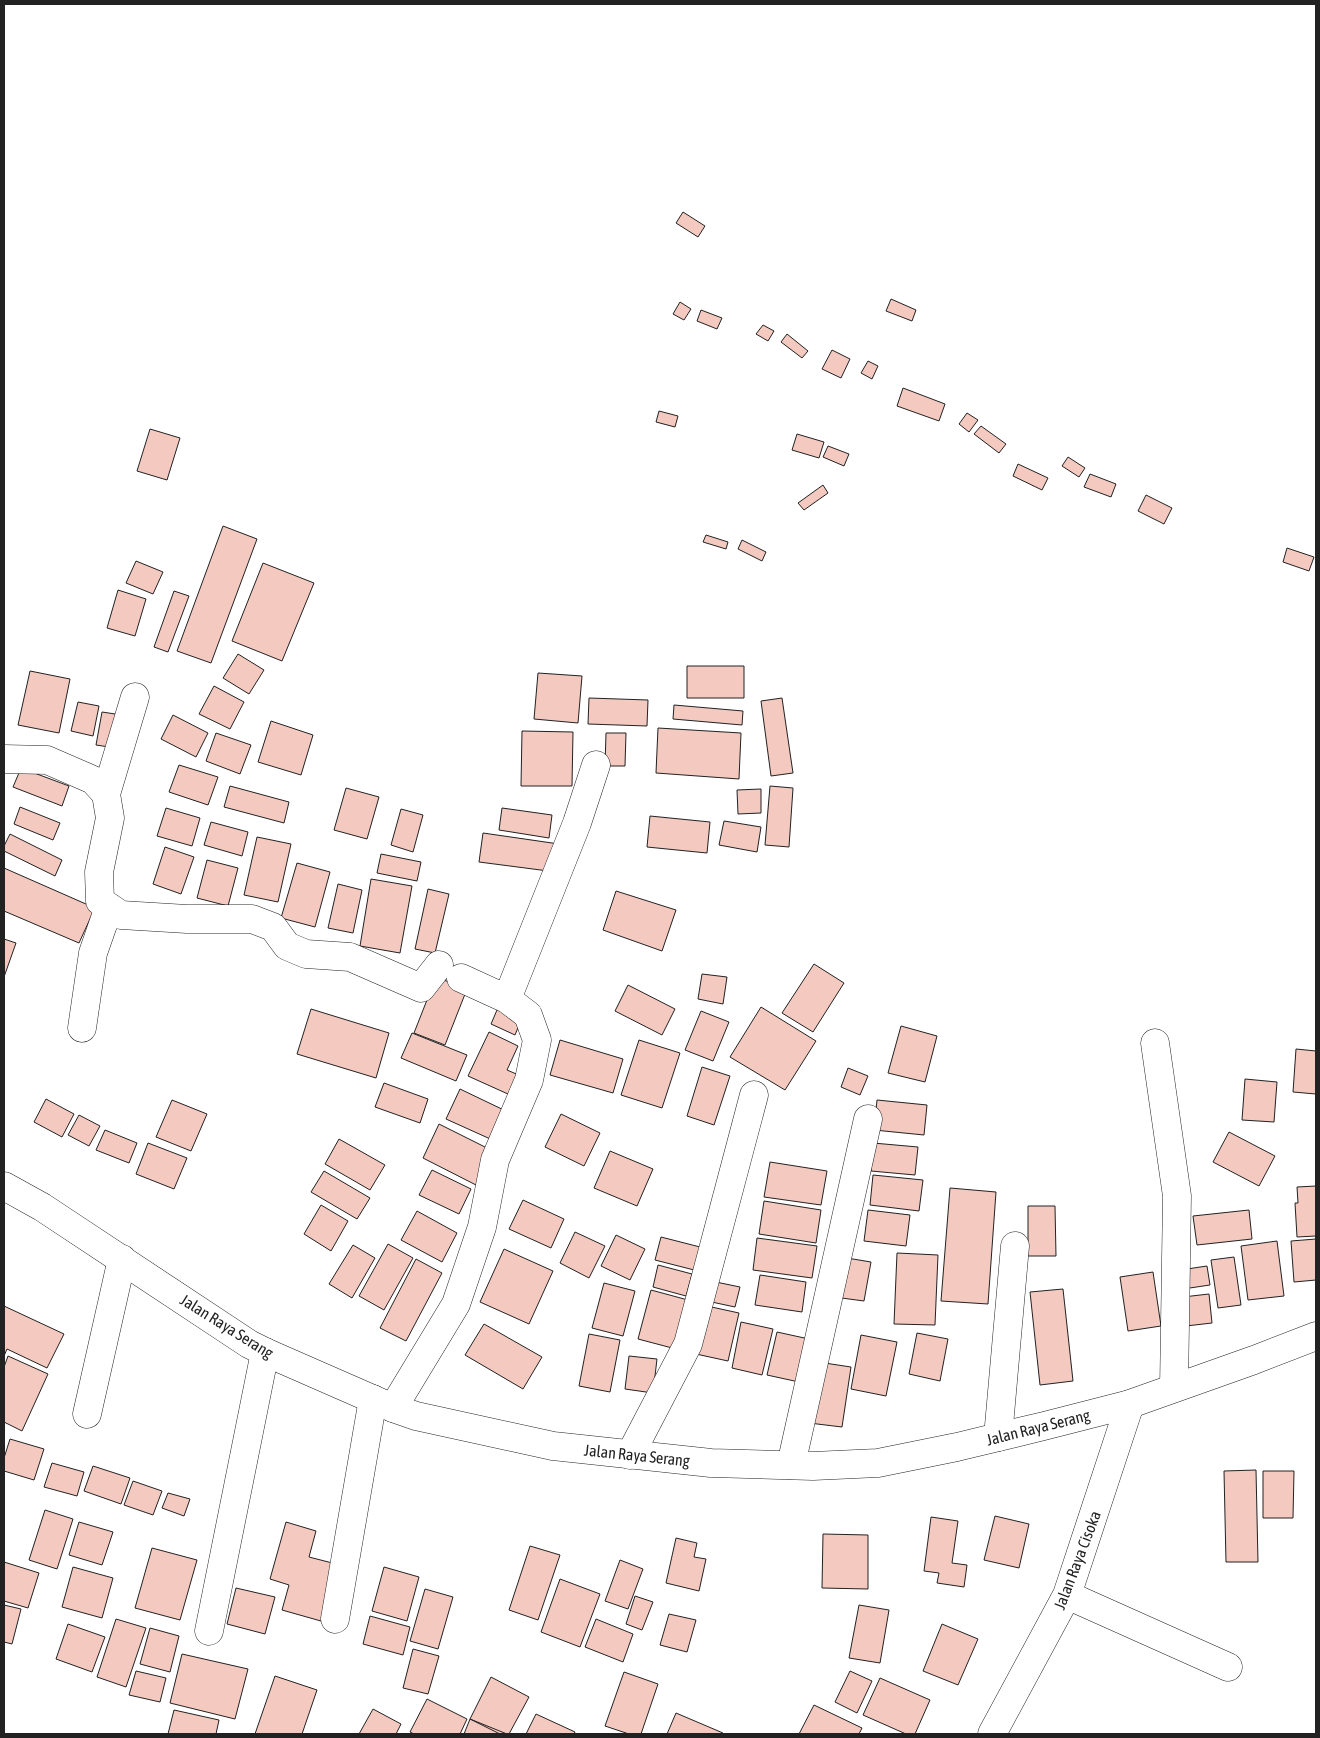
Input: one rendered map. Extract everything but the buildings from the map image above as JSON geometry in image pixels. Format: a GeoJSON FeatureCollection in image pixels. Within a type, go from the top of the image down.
{"type":"FeatureCollection","features":[{"type":"Feature","properties":{"kind":"main road"},"geometry":{"type":"LineString","coordinates":[[135,697],[106,794],[110,818],[99,872],[100,902],[121,915],[252,919],[273,927],[287,946],[306,954],[350,957],[421,988],[450,971],[507,999],[528,1015],[537,1040],[529,1080],[495,1160],[482,1227],[456,1304],[383,1404],[336,1619]]}},
{"type":"Feature","properties":{"kind":"main road"},"geometry":{"type":"LineString","coordinates":[[4,759],[47,760],[93,780],[106,794]]}},
{"type":"Feature","properties":{"kind":"main road"},"geometry":{"type":"LineString","coordinates":[[507,999],[577,823],[596,765]]}},
{"type":"Feature","properties":{"kind":"main road"},"geometry":{"type":"LineString","coordinates":[[82,1028],[93,953],[109,907]]}},
{"type":"Feature","properties":{"kind":"main road"},"geometry":{"type":"LineString","coordinates":[[1154,1043],[1177,1196],[1174,1388]]}},
{"type":"Feature","properties":{"kind":"main road"},"geometry":{"type":"LineString","coordinates":[[630,1455],[688,1344],[732,1172],[754,1095]]}},
{"type":"Feature","properties":{"kind":"main road"},"geometry":{"type":"LineString","coordinates":[[791,1465],[868,1119]]}},
{"type":"Feature","properties":{"kind":"main road","name":"Jalan Raya Serang"},"geometry":{"type":"LineString","coordinates":[[4,1186],[42,1207],[249,1344],[383,1404],[416,1416],[553,1446],[630,1455],[711,1463],[791,1465],[878,1463],[998,1437],[1130,1404],[1316,1336]]}},
{"type":"Feature","properties":{"kind":"main road"},"geometry":{"type":"LineString","coordinates":[[998,1437],[1015,1246]]}},
{"type":"Feature","properties":{"kind":"main road"},"geometry":{"type":"LineString","coordinates":[[87,1414],[122,1259]]}},
{"type":"Feature","properties":{"kind":"main road"},"geometry":{"type":"LineString","coordinates":[[209,1631],[265,1352]]}},
{"type":"Feature","properties":{"kind":"main road","name":"Jalan Raya Cisoka"},"geometry":{"type":"LineString","coordinates":[[992,1734],[1067,1595],[1130,1404]]}},
{"type":"Feature","properties":{"kind":"main road"},"geometry":{"type":"LineString","coordinates":[[1067,1595],[1228,1667]]}}]}
